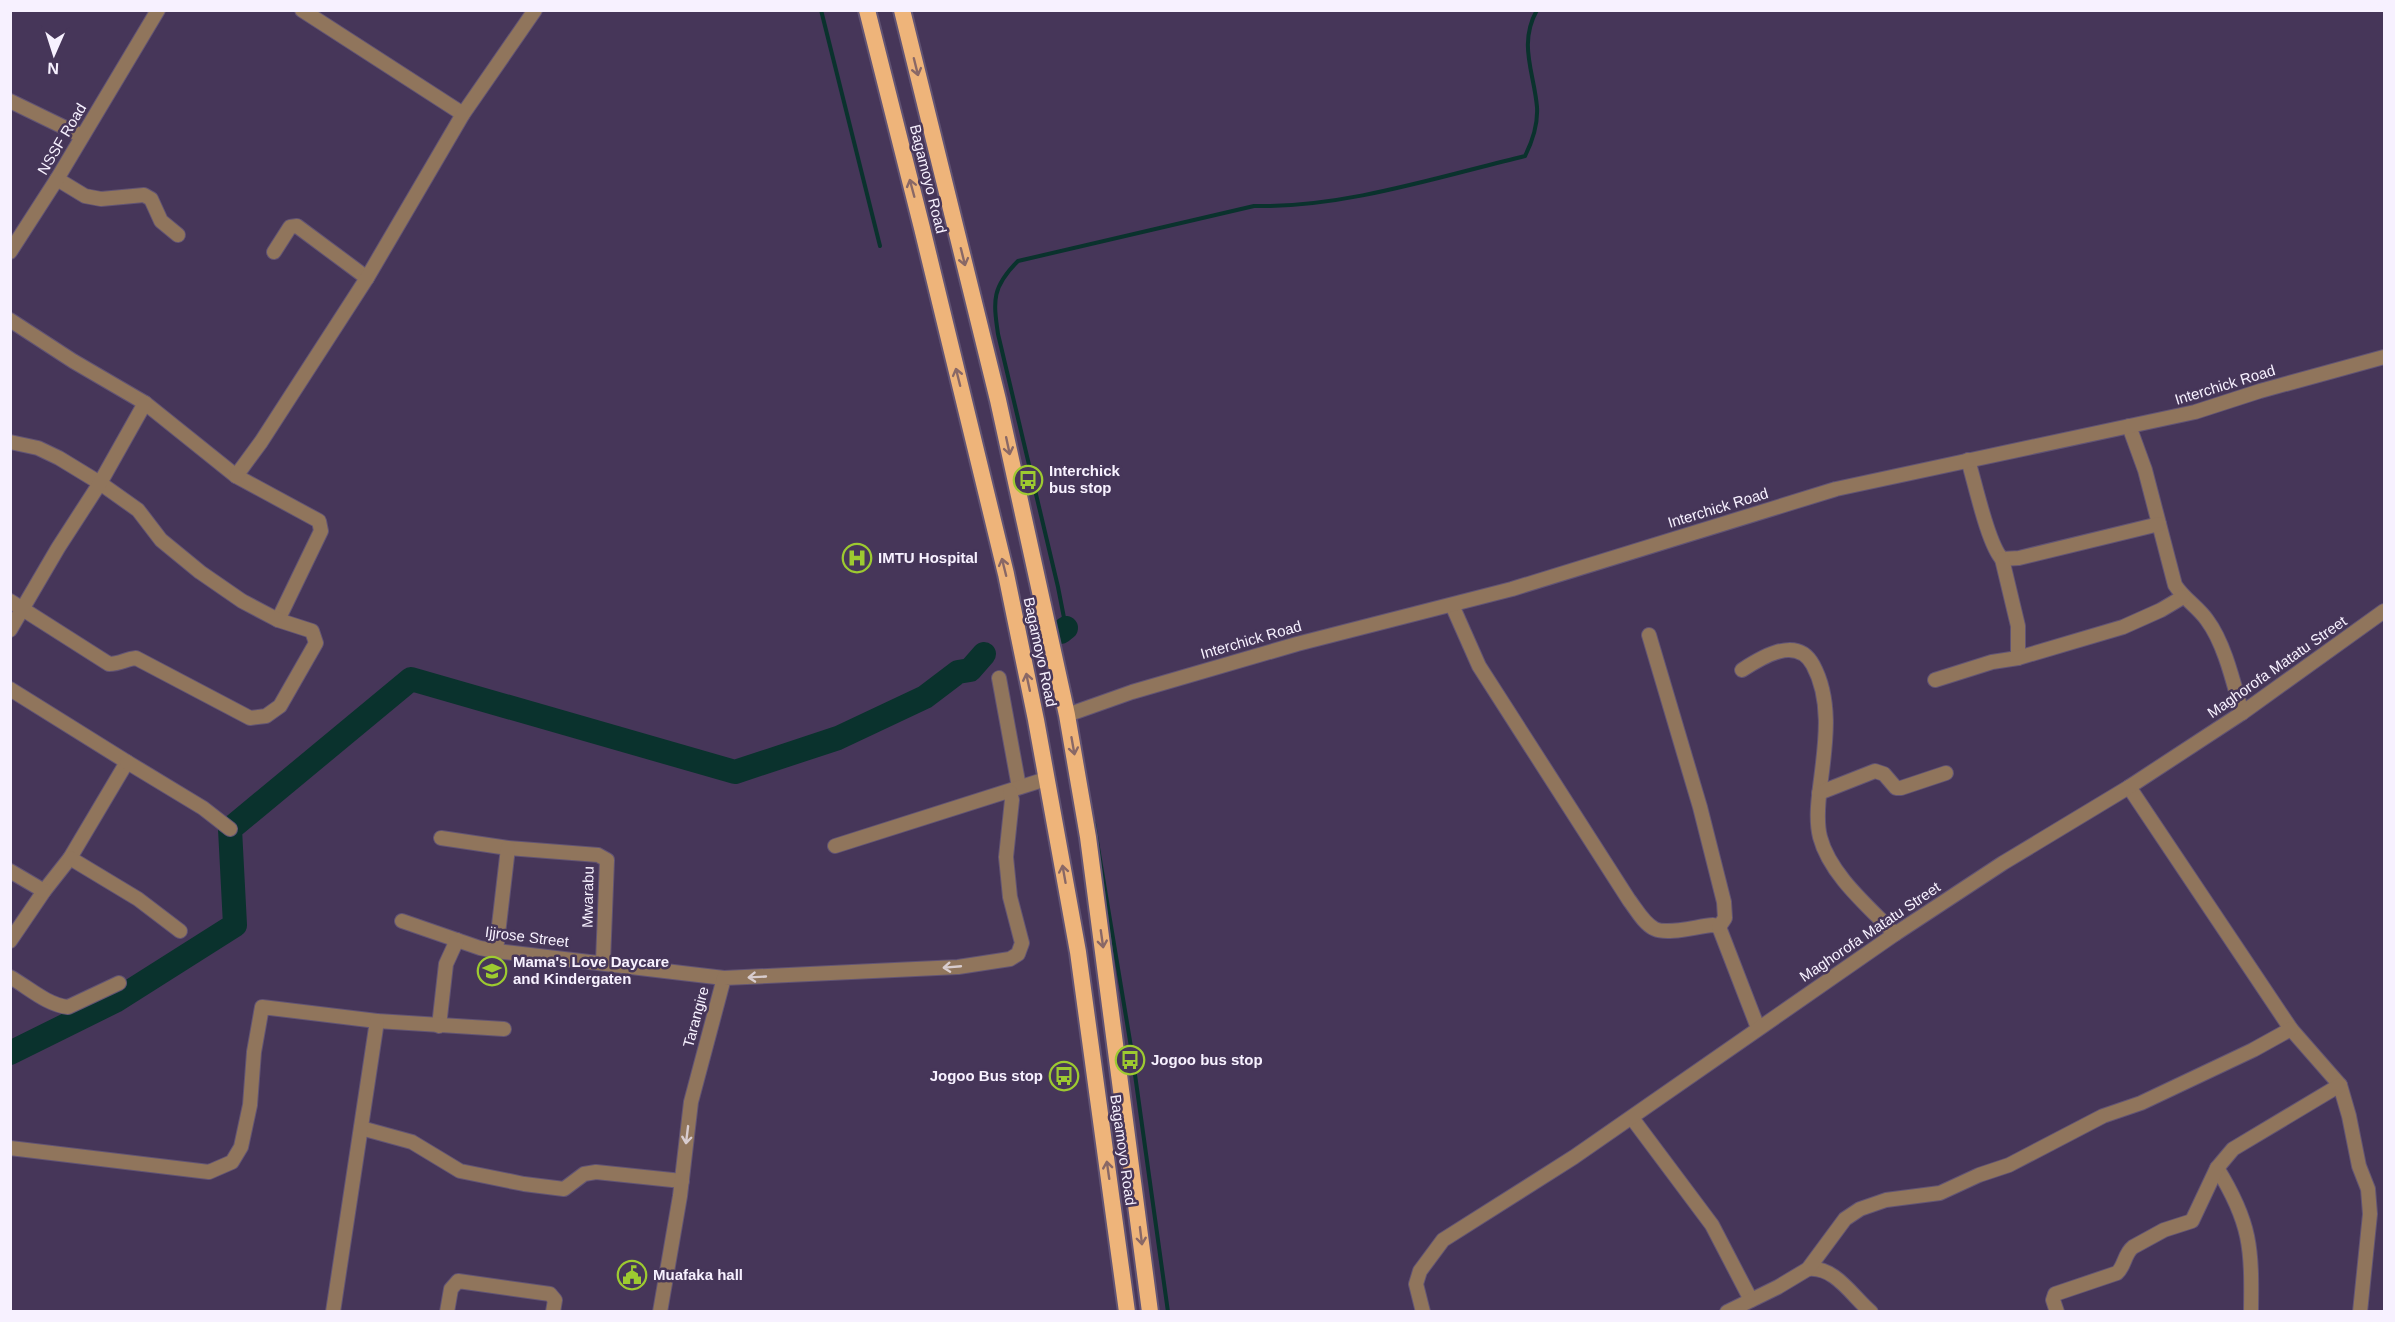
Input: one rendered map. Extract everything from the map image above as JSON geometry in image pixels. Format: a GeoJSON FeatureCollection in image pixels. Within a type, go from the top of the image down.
{"type":"FeatureCollection","features":[{"type":"Feature","properties":{"kind":"highway","name":"Bagamoyo Road"},"geometry":{"type":"LineString","coordinates":[[867,10],[922,228],[1016,624],[1078,952],[1127,1311]]}},
{"type":"Feature","properties":{"kind":"highway","name":"Bagamoyo Road"},"geometry":{"type":"LineString","coordinates":[[902,10],[998,400],[1054,647],[1067,715],[1088,837],[1150,1311]]}},
{"type":"Feature","properties":{"kind":"street","name":"NSSF Road"},"geometry":{"type":"LineString","coordinates":[[10,252],[57,179],[158,10]]}},
{"type":"Feature","properties":{"kind":"street"},"geometry":{"type":"LineString","coordinates":[[302,10],[463,114]]}},
{"type":"Feature","properties":{"kind":"street"},"geometry":{"type":"LineString","coordinates":[[236,476],[261,442],[367,278],[463,114],[535,10]]}},
{"type":"Feature","properties":{"kind":"street"},"geometry":{"type":"LineString","coordinates":[[10,101],[82,136]]}},
{"type":"Feature","properties":{"kind":"street"},"geometry":{"type":"LineString","coordinates":[[57,179],[85,196],[101,199],[144,195],[152,199],[161,221],[178,235]]}},
{"type":"Feature","properties":{"kind":"street"},"geometry":{"type":"LineString","coordinates":[[274,252],[290,227],[297,226],[367,278]]}},
{"type":"Feature","properties":{"kind":"street"},"geometry":{"type":"LineString","coordinates":[[10,320],[73,361],[145,403],[236,476],[319,521],[321,531],[278,620]]}},
{"type":"Feature","properties":{"kind":"street","name":"Interchick Road"},"geometry":{"type":"LineString","coordinates":[[1067,715],[1132,692],[1297,644],[1523,585],[1836,489],[2201,411],[2260,391],[2385,357]]}},
{"type":"Feature","properties":{"kind":"street"},"geometry":{"type":"LineString","coordinates":[[10,630],[58,548],[100,483],[145,403]]}},
{"type":"Feature","properties":{"kind":"street"},"geometry":{"type":"LineString","coordinates":[[2129,426],[2145,470],[2175,585],[2183,597],[2204,615],[2212,628],[2227,663],[2242,714]]}},
{"type":"Feature","properties":{"kind":"street"},"geometry":{"type":"LineString","coordinates":[[10,442],[38,448],[100,483],[138,510],[161,540],[200,572],[242,601],[278,620],[312,631],[316,643],[279,706],[266,717],[250,718],[136,658],[128,659],[120,664],[109,664],[10,601]]}},
{"type":"Feature","properties":{"kind":"street"},"geometry":{"type":"LineString","coordinates":[[1968,460],[1989,532],[2002,559],[2018,626],[2018,658]]}},
{"type":"Feature","properties":{"kind":"street"},"geometry":{"type":"LineString","coordinates":[[2002,559],[2019,558],[2159,524]]}},
{"type":"Feature","properties":{"kind":"street"},"geometry":{"type":"LineString","coordinates":[[1935,680],[1992,662],[2018,658],[2123,627],[2183,597]]}},
{"type":"Feature","properties":{"kind":"street"},"geometry":{"type":"LineString","coordinates":[[1452,605],[1479,666],[1629,900],[1648,924],[1654,929],[1664,931],[1713,925],[1719,927]]}},
{"type":"Feature","properties":{"kind":"street","name":"Maghorofa Matatu Street"},"geometry":{"type":"LineString","coordinates":[[1423,1311],[1416,1284],[1420,1271],[1443,1240],[1632,1118],[1895,934],[2003,863],[2129,787],[2242,714],[2385,611]]}},
{"type":"Feature","properties":{"kind":"street"},"geometry":{"type":"LineString","coordinates":[[1648,635],[1700,807],[1724,902],[1725,918],[1719,927]]}},
{"type":"Feature","properties":{"kind":"street"},"geometry":{"type":"LineString","coordinates":[[1742,670],[1763,656],[1777,651],[1801,653],[1810,660],[1818,674],[1825,697],[1824,753],[1819,793],[1820,836],[1828,857],[1846,881],[1895,934]]}},
{"type":"Feature","properties":{"kind":"street"},"geometry":{"type":"LineString","coordinates":[[999,678],[1015,789]]}},
{"type":"Feature","properties":{"kind":"street"},"geometry":{"type":"LineString","coordinates":[[10,689],[203,808],[230,830]]}},
{"type":"Feature","properties":{"kind":"street"},"geometry":{"type":"LineString","coordinates":[[10,940],[70,858],[127,762]]}},
{"type":"Feature","properties":{"kind":"street"},"geometry":{"type":"LineString","coordinates":[[1819,793],[1872,772],[1882,773],[1891,784],[1901,788],[1946,773]]}},
{"type":"Feature","properties":{"kind":"street"},"geometry":{"type":"LineString","coordinates":[[835,846],[1046,779]]}},
{"type":"Feature","properties":{"kind":"street"},"geometry":{"type":"LineString","coordinates":[[2129,787],[2291,1029],[2340,1085],[2359,1166],[2368,1189],[2370,1214],[2360,1311]]}},
{"type":"Feature","properties":{"kind":"street","name":"Tarangire"},"geometry":{"type":"LineString","coordinates":[[660,1311],[682,1181],[691,1102],[724,978],[958,967],[1010,959],[1018,954],[1022,943],[1010,897],[1006,857],[1015,789]]}},
{"type":"Feature","properties":{"kind":"street","name":"Mwarabu"},"geometry":{"type":"LineString","coordinates":[[441,838],[508,848],[598,855],[607,860],[603,962]]}},
{"type":"Feature","properties":{"kind":"street"},"geometry":{"type":"LineString","coordinates":[[496,951],[508,848]]}},
{"type":"Feature","properties":{"kind":"street"},"geometry":{"type":"LineString","coordinates":[[70,858],[138,899],[180,932]]}},
{"type":"Feature","properties":{"kind":"street"},"geometry":{"type":"LineString","coordinates":[[10,871],[44,891]]}},
{"type":"Feature","properties":{"kind":"street","name":"Ijjrose Street"},"geometry":{"type":"LineString","coordinates":[[402,921],[496,951],[724,978]]}},
{"type":"Feature","properties":{"kind":"street"},"geometry":{"type":"LineString","coordinates":[[1719,927],[1758,1028]]}},
{"type":"Feature","properties":{"kind":"street"},"geometry":{"type":"LineString","coordinates":[[439,1026],[446,964],[457,940]]}},
{"type":"Feature","properties":{"kind":"street"},"geometry":{"type":"LineString","coordinates":[[10,977],[48,1001],[58,1006],[68,1007],[119,982]]}},
{"type":"Feature","properties":{"kind":"street"},"geometry":{"type":"LineString","coordinates":[[10,1148],[209,1172],[232,1162],[241,1147],[250,1105],[254,1052],[262,1007],[377,1021],[504,1029]]}},
{"type":"Feature","properties":{"kind":"street"},"geometry":{"type":"LineString","coordinates":[[333,1311],[377,1021]]}},
{"type":"Feature","properties":{"kind":"street"},"geometry":{"type":"LineString","coordinates":[[1808,1269],[1845,1219],[1860,1209],[1886,1200],[1940,1193],[1979,1175],[2009,1165],[2103,1116],[2140,1103],[2253,1050],[2291,1029]]}},
{"type":"Feature","properties":{"kind":"street"},"geometry":{"type":"LineString","coordinates":[[2057,1311],[2053,1300],[2055,1294],[2117,1273],[2129,1250],[2164,1230],[2192,1221],[2217,1168],[2242,1142],[2340,1085]]}},
{"type":"Feature","properties":{"kind":"street"},"geometry":{"type":"LineString","coordinates":[[1632,1118],[1712,1225],[1751,1300]]}},
{"type":"Feature","properties":{"kind":"street"},"geometry":{"type":"LineString","coordinates":[[361,1128],[412,1142],[460,1171],[524,1184],[564,1189],[584,1174],[596,1172],[682,1181]]}},
{"type":"Feature","properties":{"kind":"street"},"geometry":{"type":"LineString","coordinates":[[2217,1168],[2242,1214],[2248,1233],[2251,1251],[2251,1311]]}},
{"type":"Feature","properties":{"kind":"street"},"geometry":{"type":"LineString","coordinates":[[1727,1311],[1808,1269],[1818,1268],[1828,1271],[1871,1311]]}},
{"type":"Feature","properties":{"kind":"street"},"geometry":{"type":"LineString","coordinates":[[447,1311],[451,1289],[458,1281],[550,1294],[555,1300],[553,1311]]}},
{"type":"Feature","properties":{"kind":"waterway"},"geometry":{"type":"LineString","coordinates":[[821,10],[880,246]]}},
{"type":"Feature","properties":{"kind":"waterway"},"geometry":{"type":"LineString","coordinates":[[1066,628],[998,334],[995,312],[996,294],[1009,270],[1018,261],[1254,206],[1288,205],[1356,197],[1525,156],[1537,119],[1528,46],[1531,22],[1537,10]]}},
{"type":"Feature","properties":{"kind":"waterway"},"geometry":{"type":"LineString","coordinates":[[1061,632],[1066,628]]}},
{"type":"Feature","properties":{"kind":"waterway"},"geometry":{"type":"LineString","coordinates":[[10,1053],[115,1001],[235,925],[230,829],[411,679],[735,772],[838,738],[925,697],[958,672],[970,670],[984,654]]}},
{"type":"Feature","properties":{"kind":"waterway"},"geometry":{"type":"LineString","coordinates":[[1094,823],[1132,1053],[1168,1312]]}},
{"type":"Feature","properties":{"kind":"place","name":"Interchick bus stop"},"geometry":{"type":"Point","coordinates":[1028,480]}},
{"type":"Feature","properties":{"kind":"place","name":"IMTU Hospital"},"geometry":{"type":"Point","coordinates":[857,558]}},
{"type":"Feature","properties":{"kind":"place","name":"Mama's Love Daycare and Kindergaten"},"geometry":{"type":"Point","coordinates":[492,971]}},
{"type":"Feature","properties":{"kind":"place","name":"Jogoo bus stop"},"geometry":{"type":"Point","coordinates":[1130,1060]}},
{"type":"Feature","properties":{"kind":"place","name":"Jogoo Bus stop"},"geometry":{"type":"Point","coordinates":[1064,1076]}},
{"type":"Feature","properties":{"kind":"place","name":"Muafaka hall"},"geometry":{"type":"Point","coordinates":[632,1275]}}]}
